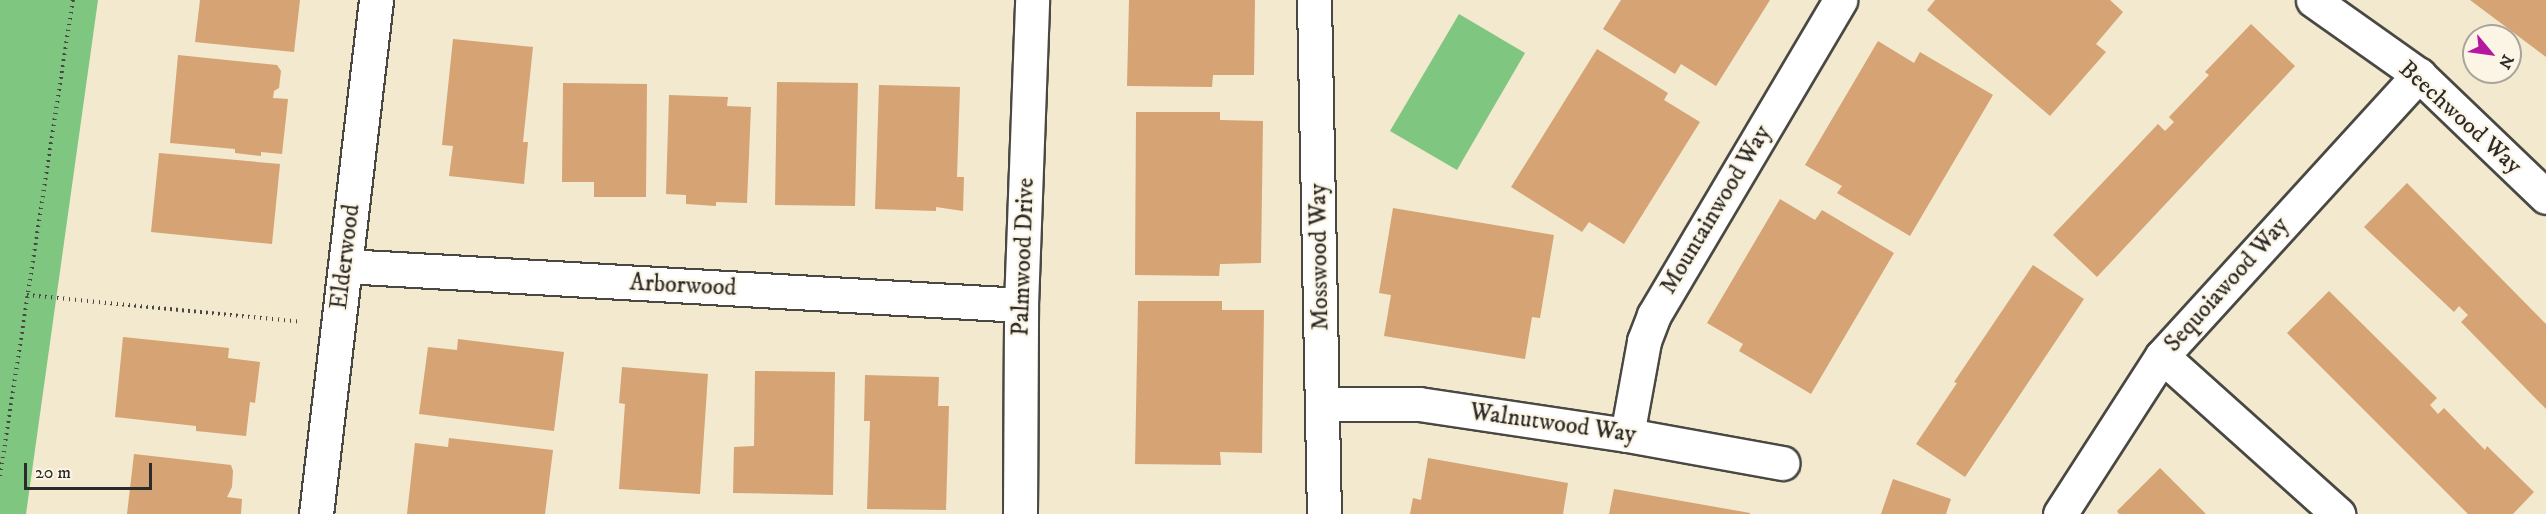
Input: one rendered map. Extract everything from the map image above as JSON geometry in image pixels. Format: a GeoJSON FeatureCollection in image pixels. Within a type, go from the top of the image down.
{"type":"FeatureCollection","features":[{"type":"Feature","properties":{"kind":"street","name":"Elderwood"},"geometry":{"type":"LineString","coordinates":[[316,514],[376,0]]}},
{"type":"Feature","properties":{"kind":"street","name":"Palmwood Drive"},"geometry":{"type":"LineString","coordinates":[[1020,514],[1021,305],[1032,0]]}},
{"type":"Feature","properties":{"kind":"street","name":"Mosswood Way"},"geometry":{"type":"LineString","coordinates":[[1314,0],[1324,514]]}},
{"type":"Feature","properties":{"kind":"street","name":"Mountainwood Way"},"geometry":{"type":"LineString","coordinates":[[1628,435],[1644,341],[1654,315],[1840,0]]}},
{"type":"Feature","properties":{"kind":"street","name":"Beechwood Way"},"geometry":{"type":"LineString","coordinates":[[2313,0],[2419,75],[2546,197]]}},
{"type":"Feature","properties":{"kind":"street","name":"Sequoiawood Way"},"geometry":{"type":"LineString","coordinates":[[2061,514],[2067,501],[2162,356],[2419,75]]}},
{"type":"Feature","properties":{"kind":"street","name":"Arborwood"},"geometry":{"type":"LineString","coordinates":[[345,266],[1021,305]]}},
{"type":"Feature","properties":{"kind":"street"},"geometry":{"type":"LineString","coordinates":[[2162,356],[2338,514]]}},
{"type":"Feature","properties":{"kind":"street","name":"Walnutwood Way"},"geometry":{"type":"LineString","coordinates":[[1323,404],[1419,404],[1628,435],[1782,463]]}},
{"type":"Feature","properties":{"kind":"path"},"geometry":{"type":"LineString","coordinates":[[0,476],[73,0]]}},
{"type":"Feature","properties":{"kind":"path"},"geometry":{"type":"LineString","coordinates":[[27,295],[338,326]]}},
{"type":"Feature","properties":{"kind":"green space"},"geometry":{"type":"Polygon","coordinates":[[[0,0],[98,0],[26,514],[0,514],[0,0]]]}},
{"type":"Feature","properties":{"kind":"green space"},"geometry":{"type":"Polygon","coordinates":[[[1459,14],[1525,53],[1457,170],[1390,131],[1459,14]]]}},
{"type":"Feature","properties":{"kind":"building"},"geometry":{"type":"Polygon","coordinates":[[[200,0],[300,0],[294,52],[195,42],[200,0]]]}},
{"type":"Feature","properties":{"kind":"building"},"geometry":{"type":"Polygon","coordinates":[[[1129,0],[1255,0],[1254,75],[1213,75],[1212,87],[1127,86],[1129,0]]]}},
{"type":"Feature","properties":{"kind":"building"},"geometry":{"type":"Polygon","coordinates":[[[1621,0],[1770,0],[1716,86],[1681,64],[1675,74],[1603,29],[1621,0]]]}},
{"type":"Feature","properties":{"kind":"building"},"geometry":{"type":"Polygon","coordinates":[[[1935,0],[2110,0],[2123,12],[2096,44],[2106,52],[2050,116],[1927,10],[1935,0]]]}},
{"type":"Feature","properties":{"kind":"building"},"geometry":{"type":"Polygon","coordinates":[[[2470,0],[2546,0],[2546,57],[2522,39],[2522,24],[2502,24],[2470,0]]]}},
{"type":"Feature","properties":{"kind":"building"},"geometry":{"type":"Polygon","coordinates":[[[2251,24],[2295,66],[2097,277],[2053,235],[2158,124],[2165,131],[2174,122],[2169,117],[2209,75],[2205,72],[2251,24]]]}},
{"type":"Feature","properties":{"kind":"building"},"geometry":{"type":"Polygon","coordinates":[[[453,39],[533,47],[523,142],[528,142],[524,184],[449,176],[453,146],[442,145],[453,39]]]}},
{"type":"Feature","properties":{"kind":"building"},"geometry":{"type":"Polygon","coordinates":[[[1878,41],[1914,63],[1920,52],[1993,95],[1910,236],[1837,193],[1842,186],[1805,165],[1878,41]]]}},
{"type":"Feature","properties":{"kind":"building"},"geometry":{"type":"Polygon","coordinates":[[[1597,49],[1668,93],[1664,100],[1700,122],[1624,244],[1589,222],[1582,232],[1511,187],[1597,49]]]}},
{"type":"Feature","properties":{"kind":"building"},"geometry":{"type":"Polygon","coordinates":[[[178,55],[277,65],[281,71],[279,88],[274,91],[273,98],[288,99],[282,154],[261,152],[261,156],[235,153],[235,149],[170,143],[178,55]]]}},
{"type":"Feature","properties":{"kind":"building"},"geometry":{"type":"Polygon","coordinates":[[[777,82],[858,83],[855,206],[775,205],[777,82]]]}},
{"type":"Feature","properties":{"kind":"building"},"geometry":{"type":"Polygon","coordinates":[[[563,83],[647,84],[646,197],[594,197],[594,182],[562,182],[563,83]]]}},
{"type":"Feature","properties":{"kind":"building"},"geometry":{"type":"Polygon","coordinates":[[[879,85],[960,87],[957,177],[964,177],[963,211],[936,207],[936,211],[875,209],[879,85]]]}},
{"type":"Feature","properties":{"kind":"building"},"geometry":{"type":"Polygon","coordinates":[[[669,95],[728,97],[727,106],[751,107],[747,203],[716,202],[716,206],[686,204],[686,195],[666,194],[669,95]]]}},
{"type":"Feature","properties":{"kind":"building"},"geometry":{"type":"Polygon","coordinates":[[[1136,112],[1220,112],[1220,120],[1263,121],[1261,263],[1220,264],[1219,276],[1135,275],[1136,112]]]}},
{"type":"Feature","properties":{"kind":"building"},"geometry":{"type":"Polygon","coordinates":[[[159,153],[280,164],[272,244],[151,232],[159,153]]]}},
{"type":"Feature","properties":{"kind":"building"},"geometry":{"type":"Polygon","coordinates":[[[2407,183],[2546,324],[2546,409],[2461,322],[2468,315],[2459,306],[2454,312],[2364,227],[2407,183]]]}},
{"type":"Feature","properties":{"kind":"building"},"geometry":{"type":"Polygon","coordinates":[[[1780,199],[1815,220],[1822,210],[1894,253],[1811,394],[1739,351],[1743,344],[1707,323],[1780,199]]]}},
{"type":"Feature","properties":{"kind":"building"},"geometry":{"type":"Polygon","coordinates":[[[1393,208],[1554,235],[1540,318],[1532,317],[1525,359],[1384,336],[1391,295],[1379,293],[1393,208]]]}},
{"type":"Feature","properties":{"kind":"building"},"geometry":{"type":"Polygon","coordinates":[[[2033,265],[2084,299],[1965,477],[1916,444],[1957,383],[1954,382],[2033,265]]]}},
{"type":"Feature","properties":{"kind":"building"},"geometry":{"type":"Polygon","coordinates":[[[2329,291],[2437,398],[2430,405],[2438,414],[2444,408],[2485,450],[2487,446],[2534,492],[2513,514],[2468,514],[2287,333],[2329,291]]]}},
{"type":"Feature","properties":{"kind":"building"},"geometry":{"type":"Polygon","coordinates":[[[1138,301],[1222,301],[1222,310],[1264,310],[1262,453],[1220,452],[1221,465],[1135,464],[1138,301]]]}},
{"type":"Feature","properties":{"kind":"building"},"geometry":{"type":"Polygon","coordinates":[[[123,337],[229,348],[228,358],[260,362],[255,403],[250,402],[246,436],[196,431],[196,426],[115,417],[123,337]]]}},
{"type":"Feature","properties":{"kind":"building"},"geometry":{"type":"Polygon","coordinates":[[[458,339],[564,352],[554,431],[419,414],[428,347],[457,350],[458,339]]]}},
{"type":"Feature","properties":{"kind":"building"},"geometry":{"type":"Polygon","coordinates":[[[622,367],[708,374],[700,494],[619,489],[625,404],[619,403],[622,367]]]}},
{"type":"Feature","properties":{"kind":"building"},"geometry":{"type":"Polygon","coordinates":[[[755,371],[835,372],[833,495],[733,493],[734,447],[754,446],[755,371]]]}},
{"type":"Feature","properties":{"kind":"building"},"geometry":{"type":"Polygon","coordinates":[[[865,375],[939,377],[938,406],[949,406],[946,510],[867,509],[870,421],[864,421],[865,375]]]}},
{"type":"Feature","properties":{"kind":"building"},"geometry":{"type":"Polygon","coordinates":[[[449,438],[553,450],[545,514],[407,514],[415,443],[448,447],[449,438]]]}},
{"type":"Feature","properties":{"kind":"building"},"geometry":{"type":"Polygon","coordinates":[[[134,454],[231,465],[232,487],[227,497],[242,499],[241,514],[127,514],[134,454]]]}},
{"type":"Feature","properties":{"kind":"building"},"geometry":{"type":"Polygon","coordinates":[[[1428,458],[1568,483],[1563,514],[1410,514],[1413,498],[1421,500],[1428,458]]]}},
{"type":"Feature","properties":{"kind":"building"},"geometry":{"type":"Polygon","coordinates":[[[2160,468],[2206,514],[2119,514],[2117,511],[2160,468]]]}},
{"type":"Feature","properties":{"kind":"building"},"geometry":{"type":"Polygon","coordinates":[[[1893,479],[1951,499],[1946,514],[1881,514],[1893,479]]]}},
{"type":"Feature","properties":{"kind":"building"},"geometry":{"type":"Polygon","coordinates":[[[1614,489],[1750,513],[1750,514],[1609,514],[1614,489]]]}}]}
